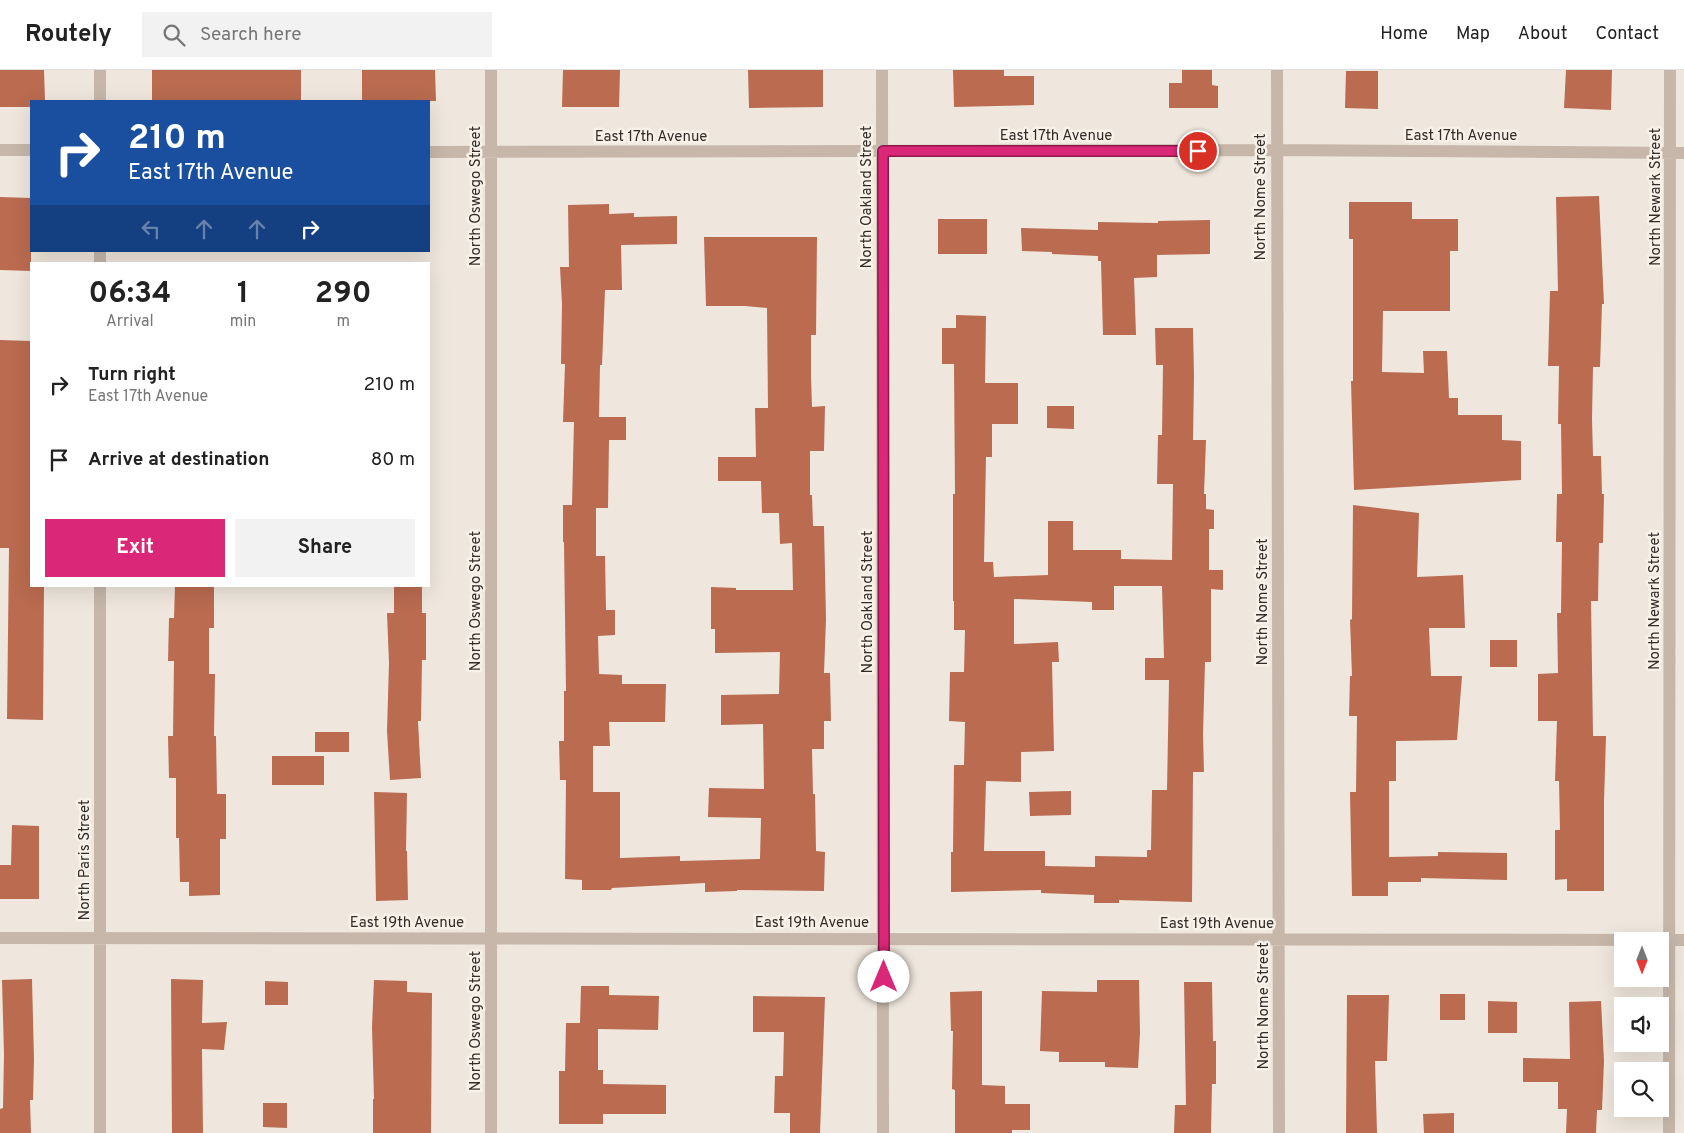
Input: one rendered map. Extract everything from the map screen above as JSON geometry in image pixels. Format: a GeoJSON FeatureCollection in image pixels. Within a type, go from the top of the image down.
{"type":"FeatureCollection","features":[{"type":"Feature","properties":{"kind":"street"},"geometry":{"type":"LineString","coordinates":[[100,70],[100,100]]}},
{"type":"Feature","properties":{"kind":"street","name":"North Oswego Street"},"geometry":{"type":"LineString","coordinates":[[491,70],[491,1133]]}},
{"type":"Feature","properties":{"kind":"street","name":"North Oakland Street"},"geometry":{"type":"LineString","coordinates":[[882,70],[884,1133]]}},
{"type":"Feature","properties":{"kind":"street","name":"North Nome Street"},"geometry":{"type":"LineString","coordinates":[[1276,70],[1280,939],[1279,1133]]}},
{"type":"Feature","properties":{"kind":"street","name":"North Newark Street"},"geometry":{"type":"LineString","coordinates":[[1669,940],[1678,153],[1670,70]]}},
{"type":"Feature","properties":{"kind":"street"},"geometry":{"type":"LineString","coordinates":[[0,150],[30,150]]}},
{"type":"Feature","properties":{"kind":"street","name":"East 17th Avenue"},"geometry":{"type":"LineString","coordinates":[[430,152],[1276,150],[1678,153]]}},
{"type":"Feature","properties":{"kind":"street","name":"North Paris Street"},"geometry":{"type":"LineString","coordinates":[[100,587],[100,1133]]}},
{"type":"Feature","properties":{"kind":"street","name":"East 19th Avenue"},"geometry":{"type":"LineString","coordinates":[[0,938],[1614,940]]}},
{"type":"Feature","properties":{"kind":"street","name":"East 19th Avenue"},"geometry":{"type":"LineString","coordinates":[[1669,940],[1684,940]]}},
{"type":"Feature","properties":{"kind":"street","name":"North Newark Street"},"geometry":{"type":"LineString","coordinates":[[1669,988],[1669,1133]]}},
{"type":"Feature","properties":{"kind":"building"},"geometry":{"type":"Polygon","coordinates":[[[0,70],[44,70],[45,100],[30,100],[30,107],[0,107],[0,70]]]}},
{"type":"Feature","properties":{"kind":"building"},"geometry":{"type":"Polygon","coordinates":[[[152,70],[301,70],[301,100],[152,100],[152,70]]]}},
{"type":"Feature","properties":{"kind":"building"},"geometry":{"type":"Polygon","coordinates":[[[362,70],[435,70],[436,101],[362,100],[362,70]]]}},
{"type":"Feature","properties":{"kind":"building"},"geometry":{"type":"Polygon","coordinates":[[[563,70],[620,70],[619,107],[562,107],[563,70]]]}},
{"type":"Feature","properties":{"kind":"building"},"geometry":{"type":"Polygon","coordinates":[[[748,70],[823,70],[823,107],[749,108],[748,70]]]}},
{"type":"Feature","properties":{"kind":"building"},"geometry":{"type":"Polygon","coordinates":[[[953,70],[1004,70],[1004,76],[1034,76],[1034,105],[954,107],[953,70]]]}},
{"type":"Feature","properties":{"kind":"building"},"geometry":{"type":"Polygon","coordinates":[[[1182,70],[1212,70],[1212,85],[1218,86],[1218,108],[1169,108],[1169,83],[1182,83],[1182,70]]]}},
{"type":"Feature","properties":{"kind":"building"},"geometry":{"type":"Polygon","coordinates":[[[1566,70],[1612,70],[1611,110],[1564,108],[1566,70]]]}},
{"type":"Feature","properties":{"kind":"building"},"geometry":{"type":"Polygon","coordinates":[[[1346,71],[1378,71],[1378,109],[1345,108],[1346,71]]]}},
{"type":"Feature","properties":{"kind":"building"},"geometry":{"type":"Polygon","coordinates":[[[1599,196],[1604,304],[1602,304],[1600,367],[1593,367],[1592,419],[1593,456],[1601,456],[1602,494],[1604,494],[1603,543],[1599,543],[1598,601],[1591,601],[1593,736],[1606,736],[1604,891],[1567,891],[1567,879],[1555,880],[1555,830],[1560,830],[1559,781],[1555,781],[1557,721],[1538,721],[1538,674],[1558,673],[1557,613],[1561,613],[1562,542],[1556,542],[1557,494],[1562,494],[1561,424],[1558,424],[1559,366],[1548,366],[1550,291],[1558,291],[1556,197],[1599,196]]]}},
{"type":"Feature","properties":{"kind":"building"},"geometry":{"type":"Polygon","coordinates":[[[0,197],[30,198],[30,271],[0,270],[0,197]]]}},
{"type":"Feature","properties":{"kind":"building"},"geometry":{"type":"Polygon","coordinates":[[[1349,202],[1412,202],[1412,219],[1458,219],[1458,251],[1450,251],[1450,311],[1383,311],[1382,372],[1424,373],[1423,351],[1447,351],[1449,398],[1458,398],[1458,415],[1502,415],[1502,440],[1521,441],[1521,480],[1354,490],[1351,381],[1353,381],[1353,239],[1349,239],[1349,202]]]}},
{"type":"Feature","properties":{"kind":"building"},"geometry":{"type":"Polygon","coordinates":[[[609,204],[609,214],[634,213],[634,217],[677,216],[677,244],[621,245],[622,290],[605,290],[599,417],[626,417],[626,440],[609,440],[608,508],[596,508],[596,556],[605,556],[606,610],[615,610],[615,635],[598,636],[599,674],[622,675],[622,684],[666,684],[665,722],[609,722],[610,746],[593,746],[593,792],[620,792],[620,858],[680,856],[680,861],[760,859],[761,818],[708,817],[709,788],[764,789],[763,724],[721,725],[721,695],[779,694],[780,652],[715,653],[715,629],[711,629],[711,587],[736,588],[736,590],[793,590],[792,543],[780,544],[779,513],[762,513],[761,481],[718,481],[718,457],[756,457],[755,408],[768,408],[767,308],[706,306],[704,237],[817,237],[816,335],[811,335],[812,407],[825,406],[824,451],[810,451],[810,495],[812,495],[813,526],[824,526],[826,619],[824,673],[830,673],[831,721],[824,721],[824,749],[812,749],[816,851],[825,852],[824,891],[737,890],[705,892],[705,883],[612,888],[611,890],[582,890],[582,880],[565,879],[566,780],[560,780],[559,741],[564,741],[564,691],[566,691],[563,505],[572,505],[574,422],[563,422],[565,364],[561,364],[562,304],[560,267],[569,267],[568,205],[609,204]]]}},
{"type":"Feature","properties":{"kind":"building"},"geometry":{"type":"Polygon","coordinates":[[[938,219],[987,219],[987,254],[938,254],[938,219]]]}},
{"type":"Feature","properties":{"kind":"building"},"geometry":{"type":"Polygon","coordinates":[[[1210,220],[1210,254],[1157,255],[1157,277],[1134,278],[1136,335],[1103,335],[1101,261],[1098,261],[1098,256],[1022,251],[1021,228],[1098,230],[1098,222],[1158,223],[1158,221],[1210,220]]]}},
{"type":"Feature","properties":{"kind":"building"},"geometry":{"type":"Polygon","coordinates":[[[956,315],[986,316],[985,383],[1018,383],[1018,424],[992,424],[992,457],[986,457],[984,562],[993,562],[994,577],[1048,575],[1048,521],[1073,521],[1073,550],[1121,550],[1121,559],[1172,560],[1173,484],[1157,484],[1158,435],[1162,435],[1163,365],[1156,365],[1155,328],[1193,328],[1193,440],[1206,440],[1204,494],[1206,494],[1206,509],[1214,510],[1214,529],[1209,529],[1209,570],[1223,570],[1223,590],[1211,589],[1211,662],[1205,662],[1204,772],[1193,772],[1192,902],[1119,900],[1119,903],[1094,903],[1094,895],[1041,893],[1041,890],[951,892],[954,765],[964,765],[965,722],[949,721],[950,672],[964,672],[965,630],[954,630],[954,364],[942,364],[942,328],[956,328],[956,315]],[[1114,586],[1114,610],[1092,610],[1092,602],[1014,599],[1014,644],[1058,642],[1059,662],[1052,662],[1054,751],[1021,752],[1021,782],[986,781],[984,851],[1045,851],[1045,866],[1095,867],[1095,856],[1147,857],[1147,850],[1151,850],[1152,790],[1167,790],[1169,680],[1145,680],[1145,658],[1164,658],[1162,586],[1114,586]]]}},
{"type":"Feature","properties":{"kind":"building"},"geometry":{"type":"Polygon","coordinates":[[[0,340],[30,341],[30,587],[44,587],[43,720],[7,719],[9,548],[0,548],[0,340]]]}},
{"type":"Feature","properties":{"kind":"building"},"geometry":{"type":"Polygon","coordinates":[[[1047,406],[1074,406],[1074,429],[1047,428],[1047,406]]]}},
{"type":"Feature","properties":{"kind":"building"},"geometry":{"type":"Polygon","coordinates":[[[1353,505],[1419,513],[1417,577],[1463,575],[1465,628],[1429,628],[1431,676],[1462,676],[1457,740],[1396,741],[1396,781],[1389,781],[1389,857],[1438,856],[1438,852],[1507,853],[1507,880],[1421,878],[1421,882],[1388,882],[1388,896],[1352,896],[1350,792],[1356,792],[1357,716],[1349,716],[1350,676],[1352,676],[1350,620],[1352,619],[1353,505]]]}},
{"type":"Feature","properties":{"kind":"building"},"geometry":{"type":"Polygon","coordinates":[[[175,587],[214,587],[214,628],[209,628],[209,674],[215,674],[214,736],[216,736],[217,794],[226,794],[226,839],[220,839],[220,895],[189,896],[189,882],[180,882],[179,838],[176,838],[176,778],[169,778],[168,736],[173,736],[174,661],[168,661],[169,618],[174,618],[175,587]]]}},
{"type":"Feature","properties":{"kind":"building"},"geometry":{"type":"Polygon","coordinates":[[[394,587],[422,587],[422,613],[426,613],[426,660],[422,660],[421,721],[418,721],[421,778],[390,780],[387,731],[389,663],[387,613],[394,613],[394,587]]]}},
{"type":"Feature","properties":{"kind":"building"},"geometry":{"type":"Polygon","coordinates":[[[1490,640],[1517,640],[1517,667],[1490,667],[1490,640]]]}},
{"type":"Feature","properties":{"kind":"building"},"geometry":{"type":"Polygon","coordinates":[[[315,732],[349,732],[349,752],[315,752],[315,732]]]}},
{"type":"Feature","properties":{"kind":"building"},"geometry":{"type":"Polygon","coordinates":[[[272,756],[324,756],[324,785],[272,785],[272,756]]]}},
{"type":"Feature","properties":{"kind":"building"},"geometry":{"type":"Polygon","coordinates":[[[1071,791],[1071,815],[1030,816],[1029,792],[1071,791]]]}},
{"type":"Feature","properties":{"kind":"building"},"geometry":{"type":"Polygon","coordinates":[[[374,792],[407,793],[406,851],[408,900],[376,901],[374,792]]]}},
{"type":"Feature","properties":{"kind":"building"},"geometry":{"type":"Polygon","coordinates":[[[12,825],[39,826],[39,899],[0,899],[0,865],[11,865],[12,825]]]}},
{"type":"Feature","properties":{"kind":"building"},"geometry":{"type":"Polygon","coordinates":[[[32,979],[34,1059],[33,1100],[30,1100],[31,1133],[0,1133],[0,1109],[3,1108],[4,1054],[2,980],[32,979]]]}},
{"type":"Feature","properties":{"kind":"building"},"geometry":{"type":"Polygon","coordinates":[[[171,979],[203,980],[202,1023],[227,1022],[224,1050],[202,1049],[203,1133],[172,1133],[171,979]]]}},
{"type":"Feature","properties":{"kind":"building"},"geometry":{"type":"Polygon","coordinates":[[[374,980],[407,981],[407,992],[432,993],[431,1133],[373,1133],[372,1027],[374,980]]]}},
{"type":"Feature","properties":{"kind":"building"},"geometry":{"type":"Polygon","coordinates":[[[1097,980],[1139,980],[1140,1033],[1138,1068],[1105,1067],[1105,1062],[1059,1062],[1059,1052],[1040,1051],[1042,991],[1097,992],[1097,980]]]}},
{"type":"Feature","properties":{"kind":"building"},"geometry":{"type":"Polygon","coordinates":[[[265,981],[288,982],[288,1005],[265,1005],[265,981]]]}},
{"type":"Feature","properties":{"kind":"building"},"geometry":{"type":"Polygon","coordinates":[[[1184,982],[1212,982],[1213,1041],[1216,1041],[1216,1084],[1212,1084],[1211,1133],[1174,1133],[1175,1105],[1186,1105],[1184,982]]]}},
{"type":"Feature","properties":{"kind":"building"},"geometry":{"type":"Polygon","coordinates":[[[581,986],[609,986],[609,995],[659,996],[658,1030],[598,1029],[598,1070],[603,1070],[603,1084],[666,1085],[666,1114],[603,1114],[603,1124],[559,1124],[559,1071],[565,1071],[566,1023],[580,1023],[581,986]]]}},
{"type":"Feature","properties":{"kind":"building"},"geometry":{"type":"Polygon","coordinates":[[[982,991],[982,1085],[1005,1086],[1005,1104],[1030,1104],[1030,1130],[1012,1130],[1012,1133],[955,1133],[955,1090],[952,1089],[953,1031],[951,1031],[950,992],[982,991]]]}},
{"type":"Feature","properties":{"kind":"building"},"geometry":{"type":"Polygon","coordinates":[[[1440,994],[1465,994],[1465,1020],[1440,1020],[1440,994]]]}},
{"type":"Feature","properties":{"kind":"building"},"geometry":{"type":"Polygon","coordinates":[[[1347,995],[1389,995],[1387,1061],[1375,1061],[1377,1133],[1346,1133],[1347,995]]]}},
{"type":"Feature","properties":{"kind":"building"},"geometry":{"type":"Polygon","coordinates":[[[753,996],[825,997],[820,1133],[790,1133],[790,1113],[774,1113],[775,1076],[783,1076],[784,1032],[753,1032],[753,996]]]}},
{"type":"Feature","properties":{"kind":"building"},"geometry":{"type":"Polygon","coordinates":[[[1488,1001],[1517,1002],[1517,1033],[1488,1033],[1488,1001]]]}},
{"type":"Feature","properties":{"kind":"building"},"geometry":{"type":"Polygon","coordinates":[[[1601,1001],[1604,1061],[1602,1110],[1597,1110],[1596,1133],[1566,1133],[1567,1109],[1558,1109],[1558,1082],[1523,1082],[1523,1058],[1570,1059],[1569,1002],[1601,1001]]]}},
{"type":"Feature","properties":{"kind":"building"},"geometry":{"type":"Polygon","coordinates":[[[263,1103],[287,1103],[287,1128],[263,1127],[263,1103]]]}},
{"type":"Feature","properties":{"kind":"building"},"geometry":{"type":"Polygon","coordinates":[[[1454,1113],[1454,1133],[1424,1133],[1423,1114],[1454,1113]]]}},
{"type":"Feature","properties":{"kind":"route"},"geometry":{"type":"LineString","coordinates":[[884,977],[883,151],[1198,151]]}}]}
